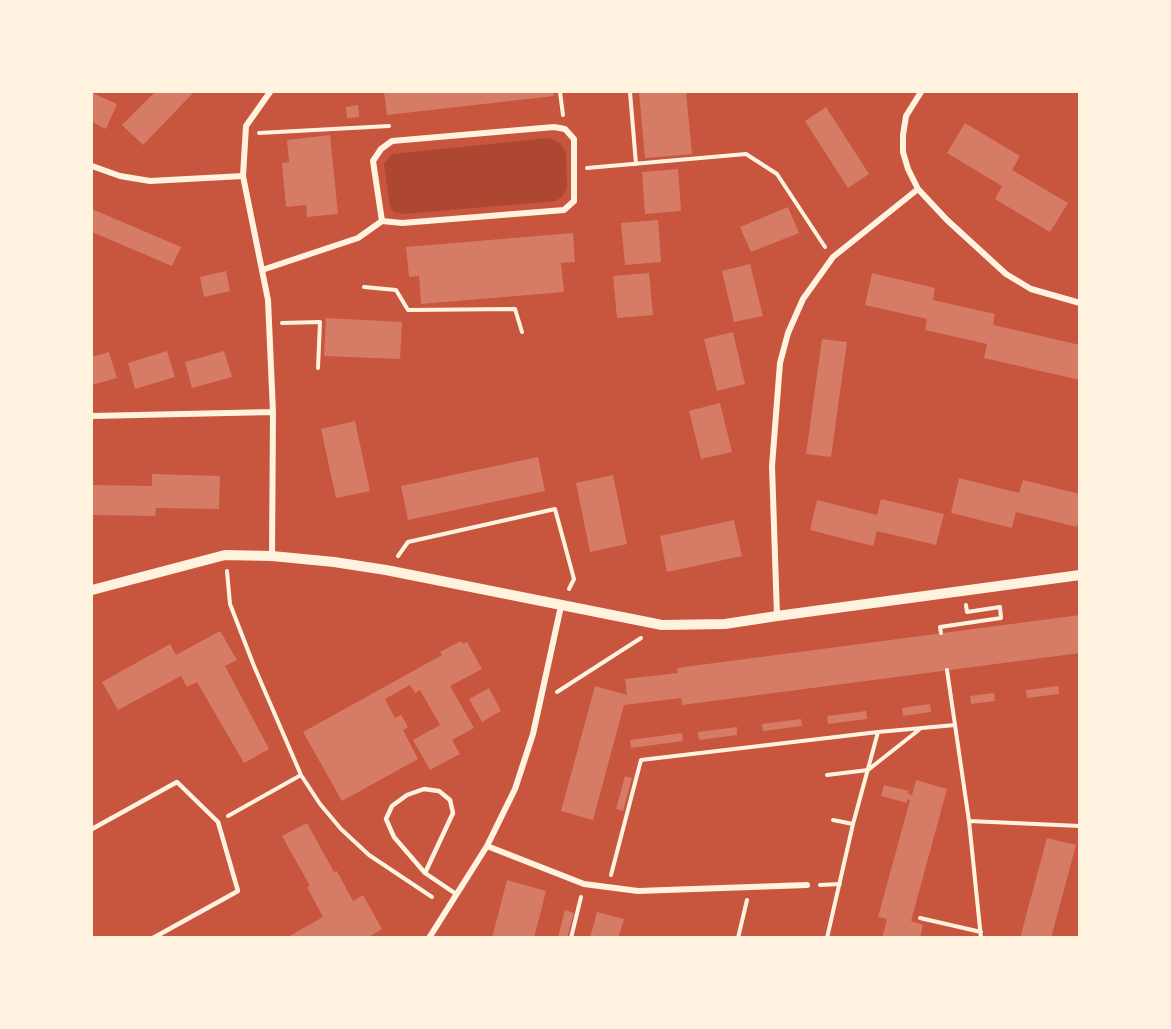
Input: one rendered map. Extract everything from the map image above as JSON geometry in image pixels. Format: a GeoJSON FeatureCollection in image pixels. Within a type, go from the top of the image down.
{"type":"FeatureCollection","features":[{"type":"Feature","properties":{"kind":"street"},"geometry":{"type":"LineString","coordinates":[[270,92],[246,126],[243,176],[268,300],[273,412],[272,556]]}},
{"type":"Feature","properties":{"kind":"street"},"geometry":{"type":"LineString","coordinates":[[921,92],[906,117],[903,135],[903,152],[918,189],[1006,274],[1031,289],[1080,303]]}},
{"type":"Feature","properties":{"kind":"street"},"geometry":{"type":"LineString","coordinates":[[262,270],[357,238],[382,221],[402,223],[564,210],[574,201],[574,139],[565,129],[554,127],[392,141],[381,149],[373,161],[382,221]]}},
{"type":"Feature","properties":{"kind":"street"},"geometry":{"type":"LineString","coordinates":[[92,166],[120,176],[150,181],[243,176]]}},
{"type":"Feature","properties":{"kind":"street"},"geometry":{"type":"LineString","coordinates":[[777,616],[772,466],[780,363],[788,333],[803,299],[832,257],[918,189]]}},
{"type":"Feature","properties":{"kind":"street"},"geometry":{"type":"LineString","coordinates":[[92,416],[273,412]]}},
{"type":"Feature","properties":{"kind":"street"},"geometry":{"type":"LineString","coordinates":[[92,590],[225,555],[272,556],[386,570],[662,625],[725,624],[1080,575]]}},
{"type":"Feature","properties":{"kind":"street"},"geometry":{"type":"LineString","coordinates":[[429,938],[487,846],[515,789],[533,734],[561,606]]}},
{"type":"Feature","properties":{"kind":"street"},"geometry":{"type":"LineString","coordinates":[[487,846],[584,884],[638,891],[807,885]]}},
{"type":"Feature","properties":{"kind":"lane"},"geometry":{"type":"LineString","coordinates":[[92,829],[177,782],[218,822],[238,891],[153,938]]}},
{"type":"Feature","properties":{"kind":"lane"},"geometry":{"type":"LineString","coordinates":[[425,873],[453,813],[450,800],[439,791],[424,789],[406,795],[392,806],[386,819],[394,837],[425,873],[456,894]]}},
{"type":"Feature","properties":{"kind":"path"},"geometry":{"type":"LineString","coordinates":[[560,92],[565,129]]}},
{"type":"Feature","properties":{"kind":"path"},"geometry":{"type":"LineString","coordinates":[[630,92],[636,164]]}},
{"type":"Feature","properties":{"kind":"path"},"geometry":{"type":"LineString","coordinates":[[246,133],[378,126]]}},
{"type":"Feature","properties":{"kind":"path"},"geometry":{"type":"LineString","coordinates":[[574,170],[746,154],[777,174],[832,257]]}},
{"type":"Feature","properties":{"kind":"path"},"geometry":{"type":"LineString","coordinates":[[364,287],[396,290],[408,310],[515,309],[522,332]]}},
{"type":"Feature","properties":{"kind":"path"},"geometry":{"type":"LineString","coordinates":[[269,323],[320,322],[318,368]]}},
{"type":"Feature","properties":{"kind":"path"},"geometry":{"type":"LineString","coordinates":[[386,570],[408,542],[555,509],[574,579],[561,606]]}},
{"type":"Feature","properties":{"kind":"path"},"geometry":{"type":"LineString","coordinates":[[228,576],[230,604],[301,775],[320,804],[341,829],[369,855],[426,894]]}},
{"type":"Feature","properties":{"kind":"path"},"geometry":{"type":"LineString","coordinates":[[941,633],[940,627],[1001,618],[1000,607],[967,612],[963,590]]}},
{"type":"Feature","properties":{"kind":"path"},"geometry":{"type":"LineString","coordinates":[[541,702],[662,625]]}},
{"type":"Feature","properties":{"kind":"path"},"geometry":{"type":"LineString","coordinates":[[920,918],[981,935],[969,821],[947,670]]}},
{"type":"Feature","properties":{"kind":"path"},"geometry":{"type":"LineString","coordinates":[[608,887],[641,760],[955,725]]}},
{"type":"Feature","properties":{"kind":"path"},"geometry":{"type":"LineString","coordinates":[[827,776],[868,770],[922,728]]}},
{"type":"Feature","properties":{"kind":"path"},"geometry":{"type":"LineString","coordinates":[[827,938],[853,824],[878,732]]}},
{"type":"Feature","properties":{"kind":"path"},"geometry":{"type":"LineString","coordinates":[[218,822],[301,775]]}},
{"type":"Feature","properties":{"kind":"path"},"geometry":{"type":"LineString","coordinates":[[833,820],[853,824]]}},
{"type":"Feature","properties":{"kind":"path"},"geometry":{"type":"LineString","coordinates":[[969,821],[1080,826]]}},
{"type":"Feature","properties":{"kind":"path"},"geometry":{"type":"LineString","coordinates":[[571,938],[584,884]]}},
{"type":"Feature","properties":{"kind":"path"},"geometry":{"type":"LineString","coordinates":[[738,938],[749,888]]}},
{"type":"Feature","properties":{"kind":"shaded area"},"geometry":{"type":"Polygon","coordinates":[[[549,138],[560,143],[566,152],[567,188],[563,196],[556,201],[402,214],[394,212],[390,206],[384,164],[392,154],[549,138]]]}},
{"type":"Feature","properties":{"kind":"building"},"geometry":{"type":"Polygon","coordinates":[[[155,92],[194,92],[143,145],[122,125],[155,92]]]}},
{"type":"Feature","properties":{"kind":"building"},"geometry":{"type":"Polygon","coordinates":[[[384,92],[553,92],[554,96],[387,115],[384,92]]]}},
{"type":"Feature","properties":{"kind":"building"},"geometry":{"type":"Polygon","coordinates":[[[639,92],[686,92],[692,154],[645,158],[639,92]]]}},
{"type":"Feature","properties":{"kind":"building"},"geometry":{"type":"Polygon","coordinates":[[[92,93],[117,104],[106,129],[92,122],[92,93]]]}},
{"type":"Feature","properties":{"kind":"building"},"geometry":{"type":"Polygon","coordinates":[[[358,105],[359,117],[347,118],[346,107],[358,105]]]}},
{"type":"Feature","properties":{"kind":"building"},"geometry":{"type":"Polygon","coordinates":[[[826,107],[869,174],[848,188],[805,121],[826,107]]]}},
{"type":"Feature","properties":{"kind":"building"},"geometry":{"type":"Polygon","coordinates":[[[965,123],[1020,156],[1012,170],[1068,203],[1050,232],[995,199],[1002,186],[947,153],[965,123]]]}},
{"type":"Feature","properties":{"kind":"building"},"geometry":{"type":"Polygon","coordinates":[[[330,135],[338,214],[307,217],[306,205],[286,207],[282,163],[289,162],[287,140],[330,135]]]}},
{"type":"Feature","properties":{"kind":"building"},"geometry":{"type":"Polygon","coordinates":[[[678,169],[681,211],[645,214],[642,172],[678,169]]]}},
{"type":"Feature","properties":{"kind":"building"},"geometry":{"type":"Polygon","coordinates":[[[788,207],[799,233],[751,252],[740,227],[788,207]]]}},
{"type":"Feature","properties":{"kind":"building"},"geometry":{"type":"Polygon","coordinates":[[[92,209],[181,247],[172,266],[92,232],[92,209]]]}},
{"type":"Feature","properties":{"kind":"building"},"geometry":{"type":"Polygon","coordinates":[[[658,220],[661,262],[625,265],[621,223],[658,220]]]}},
{"type":"Feature","properties":{"kind":"building"},"geometry":{"type":"Polygon","coordinates":[[[573,233],[575,262],[561,263],[564,292],[421,304],[419,276],[409,277],[406,247],[573,233]]]}},
{"type":"Feature","properties":{"kind":"building"},"geometry":{"type":"Polygon","coordinates":[[[750,264],[763,316],[734,322],[722,271],[750,264]]]}},
{"type":"Feature","properties":{"kind":"building"},"geometry":{"type":"Polygon","coordinates":[[[226,271],[230,291],[204,297],[200,277],[226,271]]]}},
{"type":"Feature","properties":{"kind":"building"},"geometry":{"type":"Polygon","coordinates":[[[649,273],[653,315],[617,318],[613,276],[649,273]]]}},
{"type":"Feature","properties":{"kind":"building"},"geometry":{"type":"Polygon","coordinates":[[[872,273],[935,288],[933,300],[995,314],[993,325],[1080,345],[1080,380],[984,358],[987,344],[925,330],[927,319],[865,305],[872,273]]]}},
{"type":"Feature","properties":{"kind":"building"},"geometry":{"type":"Polygon","coordinates":[[[326,318],[402,322],[400,359],[324,356],[326,318]]]}},
{"type":"Feature","properties":{"kind":"building"},"geometry":{"type":"Polygon","coordinates":[[[733,332],[745,384],[717,391],[704,339],[733,332]]]}},
{"type":"Feature","properties":{"kind":"building"},"geometry":{"type":"Polygon","coordinates":[[[822,339],[847,342],[831,457],[806,454],[822,339]]]}},
{"type":"Feature","properties":{"kind":"building"},"geometry":{"type":"Polygon","coordinates":[[[167,351],[175,377],[135,389],[128,363],[167,351]]]}},
{"type":"Feature","properties":{"kind":"building"},"geometry":{"type":"Polygon","coordinates":[[[224,351],[232,377],[192,388],[185,362],[224,351]]]}},
{"type":"Feature","properties":{"kind":"building"},"geometry":{"type":"Polygon","coordinates":[[[109,352],[117,378],[92,385],[92,357],[109,352]]]}},
{"type":"Feature","properties":{"kind":"building"},"geometry":{"type":"Polygon","coordinates":[[[720,403],[732,452],[701,459],[689,411],[720,403]]]}},
{"type":"Feature","properties":{"kind":"building"},"geometry":{"type":"Polygon","coordinates":[[[355,421],[370,491],[336,498],[321,429],[355,421]]]}},
{"type":"Feature","properties":{"kind":"building"},"geometry":{"type":"Polygon","coordinates":[[[538,457],[545,491],[408,520],[401,486],[538,457]]]}},
{"type":"Feature","properties":{"kind":"building"},"geometry":{"type":"Polygon","coordinates":[[[152,474],[220,476],[219,509],[156,508],[155,516],[92,515],[92,485],[152,486],[152,474]]]}},
{"type":"Feature","properties":{"kind":"building"},"geometry":{"type":"Polygon","coordinates":[[[613,475],[627,544],[590,552],[576,483],[613,475]]]}},
{"type":"Feature","properties":{"kind":"building"},"geometry":{"type":"Polygon","coordinates":[[[959,478],[1019,493],[1023,480],[1080,494],[1080,517],[1077,527],[1016,512],[1012,528],[951,513],[959,478]]]}},
{"type":"Feature","properties":{"kind":"building"},"geometry":{"type":"Polygon","coordinates":[[[881,499],[944,514],[936,545],[877,531],[873,546],[810,530],[817,500],[877,515],[881,499]]]}},
{"type":"Feature","properties":{"kind":"building"},"geometry":{"type":"Polygon","coordinates":[[[734,520],[742,556],[667,572],[660,536],[734,520]]]}},
{"type":"Feature","properties":{"kind":"building"},"geometry":{"type":"Polygon","coordinates":[[[1080,615],[1080,653],[682,705],[681,698],[624,705],[593,820],[561,811],[595,686],[627,695],[625,679],[678,673],[677,668],[1080,615]]]}},
{"type":"Feature","properties":{"kind":"building"},"geometry":{"type":"Polygon","coordinates":[[[220,631],[237,660],[225,666],[269,749],[244,763],[197,682],[187,687],[181,676],[118,710],[102,682],[170,644],[176,655],[220,631]]]}},
{"type":"Feature","properties":{"kind":"building"},"geometry":{"type":"Polygon","coordinates":[[[461,641],[463,644],[467,642],[482,669],[450,686],[474,728],[452,740],[460,754],[430,770],[413,740],[440,725],[420,690],[415,693],[410,685],[385,699],[395,718],[401,715],[405,721],[408,727],[403,730],[418,759],[342,801],[303,732],[442,655],[440,652],[461,641]]]}},
{"type":"Feature","properties":{"kind":"building"},"geometry":{"type":"Polygon","coordinates":[[[1058,686],[1059,694],[1027,698],[1026,690],[1058,686]]]}},
{"type":"Feature","properties":{"kind":"building"},"geometry":{"type":"Polygon","coordinates":[[[489,688],[501,711],[482,722],[469,699],[489,688]]]}},
{"type":"Feature","properties":{"kind":"building"},"geometry":{"type":"Polygon","coordinates":[[[994,693],[995,701],[971,704],[970,696],[994,693]]]}},
{"type":"Feature","properties":{"kind":"building"},"geometry":{"type":"Polygon","coordinates":[[[930,704],[931,712],[903,716],[902,708],[930,704]]]}},
{"type":"Feature","properties":{"kind":"building"},"geometry":{"type":"Polygon","coordinates":[[[866,711],[867,719],[828,724],[827,716],[866,711]]]}},
{"type":"Feature","properties":{"kind":"building"},"geometry":{"type":"Polygon","coordinates":[[[801,719],[802,726],[763,731],[762,724],[801,719]]]}},
{"type":"Feature","properties":{"kind":"building"},"geometry":{"type":"Polygon","coordinates":[[[737,727],[737,735],[699,740],[698,732],[737,727]]]}},
{"type":"Feature","properties":{"kind":"building"},"geometry":{"type":"Polygon","coordinates":[[[682,733],[683,741],[631,748],[630,740],[682,733]]]}},
{"type":"Feature","properties":{"kind":"building"},"geometry":{"type":"Polygon","coordinates":[[[625,776],[632,778],[623,811],[616,809],[625,776]]]}},
{"type":"Feature","properties":{"kind":"building"},"geometry":{"type":"Polygon","coordinates":[[[916,780],[947,789],[911,921],[923,925],[920,938],[882,938],[887,919],[878,917],[910,800],[907,799],[907,803],[881,796],[884,785],[909,791],[908,794],[912,795],[916,780]]]}},
{"type":"Feature","properties":{"kind":"building"},"geometry":{"type":"Polygon","coordinates":[[[307,823],[353,901],[363,895],[382,929],[367,938],[286,938],[323,917],[307,887],[310,886],[282,836],[307,823]]]}},
{"type":"Feature","properties":{"kind":"building"},"geometry":{"type":"Polygon","coordinates":[[[1047,838],[1076,845],[1051,938],[1020,938],[1047,838]]]}},
{"type":"Feature","properties":{"kind":"building"},"geometry":{"type":"Polygon","coordinates":[[[507,880],[546,891],[534,938],[492,938],[507,880]]]}},
{"type":"Feature","properties":{"kind":"building"},"geometry":{"type":"Polygon","coordinates":[[[565,910],[574,913],[567,938],[558,938],[565,910]]]}},
{"type":"Feature","properties":{"kind":"building"},"geometry":{"type":"Polygon","coordinates":[[[597,912],[624,919],[618,938],[590,938],[597,912]]]}}]}
